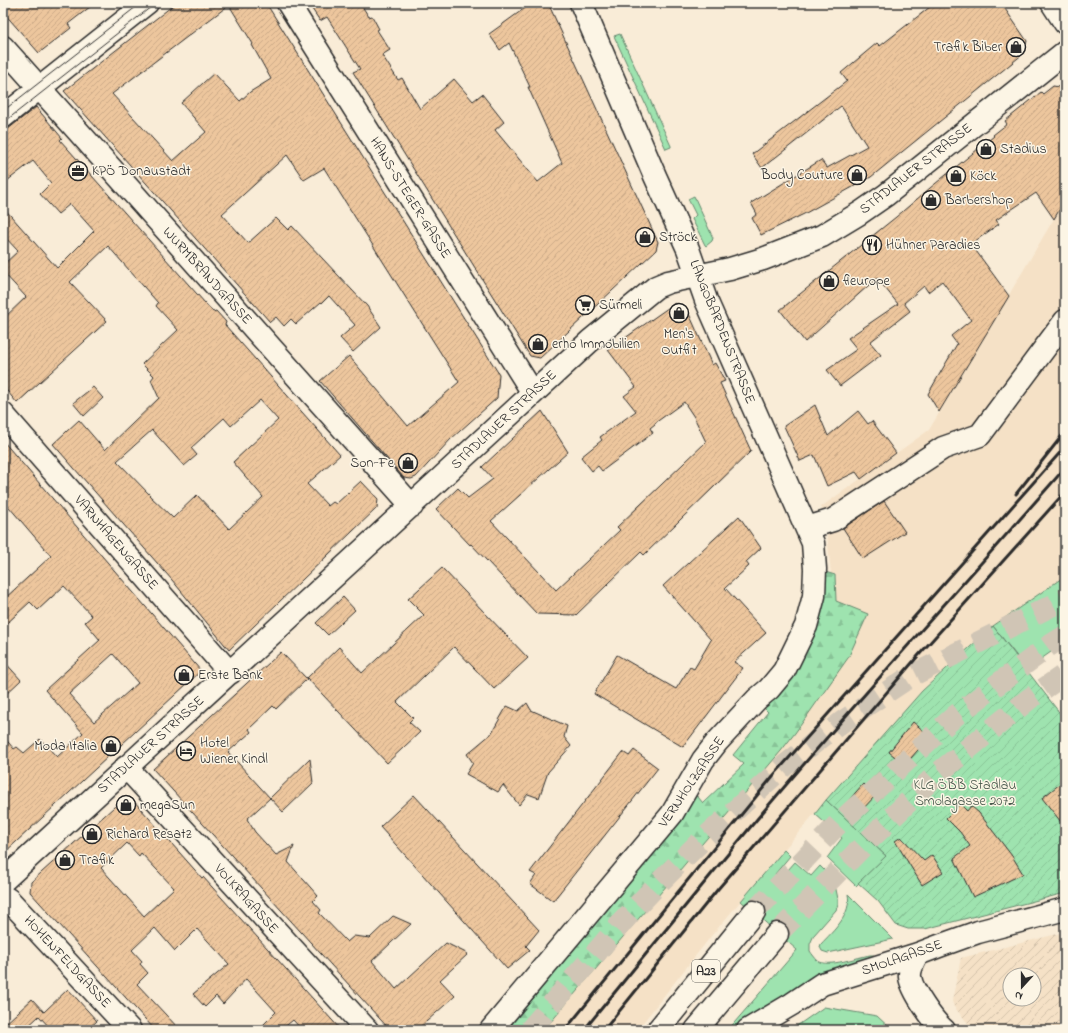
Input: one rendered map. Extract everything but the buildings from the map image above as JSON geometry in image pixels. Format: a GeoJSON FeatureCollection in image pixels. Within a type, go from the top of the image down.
{"type":"FeatureCollection","features":[{"type":"Feature","properties":{"kind":"main road"},"geometry":{"type":"LineString","coordinates":[[3,116],[148,3]]}},
{"type":"Feature","properties":{"kind":"main road","name":"HANS-STEGER-GASSE"},"geometry":{"type":"LineString","coordinates":[[288,3],[533,393]]}},
{"type":"Feature","properties":{"kind":"main road","name":"LANGOBARDENSTRASSE"},"geometry":{"type":"LineString","coordinates":[[581,3],[688,249],[696,275],[746,392],[807,528]]}},
{"type":"Feature","properties":{"kind":"main road"},"geometry":{"type":"LineString","coordinates":[[1052,3],[1065,23]]}},
{"type":"Feature","properties":{"kind":"main road","name":"WURMBRANDGASSE"},"geometry":{"type":"LineString","coordinates":[[3,47],[412,506]]}},
{"type":"Feature","properties":{"kind":"main road","name":"STADLAUER STRASSE"},"geometry":{"type":"LineString","coordinates":[[3,881],[590,341],[656,287],[668,282],[730,269],[763,259],[822,236],[854,217],[886,195],[1063,58]]}},
{"type":"Feature","properties":{"kind":"main road"},"geometry":{"type":"LineString","coordinates":[[807,528],[833,520],[943,448],[980,435],[1065,321]]}},
{"type":"Feature","properties":{"kind":"main road","name":"VARNHAGENGASSE"},"geometry":{"type":"LineString","coordinates":[[3,414],[230,673]]}},
{"type":"Feature","properties":{"kind":"main road","name":"VERNHOLZGASSE"},"geometry":{"type":"LineString","coordinates":[[491,1030],[672,814],[703,760],[717,742],[757,699],[769,689],[784,671],[806,626],[814,596],[813,543],[807,528]]}},
{"type":"Feature","properties":{"kind":"main road","name":"VOLKRAGASSE"},"geometry":{"type":"LineString","coordinates":[[126,767],[367,1030]]}},
{"type":"Feature","properties":{"kind":"main road","name":"HOHENFELDGASSE"},"geometry":{"type":"LineString","coordinates":[[3,896],[9,900],[126,1028]]}},
{"type":"Feature","properties":{"kind":"main road","name":"SMOLAGASSE"},"geometry":{"type":"LineString","coordinates":[[748,1030],[822,984],[918,954],[978,932],[1065,909]]}},
{"type":"Feature","properties":{"kind":"main road","name":"A23"},"geometry":{"type":"LineString","coordinates":[[658,1030],[754,912]]}},
{"type":"Feature","properties":{"kind":"main road","name":"A23"},"geometry":{"type":"LineString","coordinates":[[696,1030],[777,934]]}},
{"type":"Feature","properties":{"kind":"main road"},"geometry":{"type":"LineString","coordinates":[[918,954],[911,966],[910,978],[920,998],[936,1023],[944,1030]]}},
{"type":"Feature","properties":{"kind":"shaded area"},"geometry":{"type":"Polygon","coordinates":[[[1065,200],[1065,576],[993,626],[922,691],[826,800],[712,935],[637,1030],[544,1030],[795,733],[836,601],[835,575],[831,574],[825,515],[821,507],[929,430],[1065,200]]]}},
{"type":"Feature","properties":{"kind":"shaded area"},"geometry":{"type":"Polygon","coordinates":[[[1065,932],[1065,1030],[974,1030],[954,1007],[952,1001],[961,958],[1065,932]]]}},
{"type":"Feature","properties":{"kind":"green space"},"geometry":{"type":"Polygon","coordinates":[[[620,34],[671,147],[666,149],[614,36],[620,34]]]}},
{"type":"Feature","properties":{"kind":"green space"},"geometry":{"type":"Polygon","coordinates":[[[694,196],[713,238],[712,241],[706,246],[692,219],[696,215],[688,199],[694,196]]]}},
{"type":"Feature","properties":{"kind":"green space"},"geometry":{"type":"Polygon","coordinates":[[[822,571],[835,575],[836,601],[868,614],[848,658],[781,751],[544,1030],[507,1030],[632,879],[643,860],[694,795],[703,803],[744,764],[733,755],[768,712],[762,706],[822,571]]]}},
{"type":"Feature","properties":{"kind":"green space"},"geometry":{"type":"Polygon","coordinates":[[[1065,576],[1065,642],[1027,669],[993,626],[1065,576]]]}},
{"type":"Feature","properties":{"kind":"green space","name":"KLG ÖBB Stadlau Smolagasse 2072"},"geometry":{"type":"Polygon","coordinates":[[[993,626],[1065,720],[1065,893],[925,929],[908,929],[896,925],[878,901],[858,883],[886,856],[826,800],[922,691],[993,626]]]}},
{"type":"Feature","properties":{"kind":"green space"},"geometry":{"type":"Polygon","coordinates":[[[826,800],[886,856],[856,886],[827,858],[842,838],[815,814],[826,800]]]}},
{"type":"Feature","properties":{"kind":"green space"},"geometry":{"type":"Polygon","coordinates":[[[784,850],[790,856],[775,874],[780,879],[795,862],[811,876],[820,866],[834,880],[838,905],[836,910],[814,935],[810,944],[810,951],[816,959],[823,963],[836,963],[870,955],[874,955],[876,958],[816,980],[737,1030],[728,1030],[797,950],[741,901],[784,850]]]}},
{"type":"Feature","properties":{"kind":"green space"},"geometry":{"type":"Polygon","coordinates":[[[848,894],[893,939],[828,953],[822,951],[820,947],[821,944],[836,928],[844,916],[847,909],[848,894]]]}},
{"type":"Feature","properties":{"kind":"green space"},"geometry":{"type":"Polygon","coordinates":[[[824,1007],[877,1016],[892,1030],[791,1030],[824,1007]]]}},
{"type":"Feature","properties":{"kind":"tunnel"},"geometry":{"type":"LineString","coordinates":[[530,1030],[624,920],[656,886],[695,847],[784,766],[842,722],[911,676],[1065,599]]}},
{"type":"Feature","properties":{"kind":"tunnel"},"geometry":{"type":"LineString","coordinates":[[754,912],[838,824],[955,716],[1049,646],[1065,636]]}},
{"type":"Feature","properties":{"kind":"tunnel"},"geometry":{"type":"LineString","coordinates":[[777,934],[867,842],[936,775],[1029,699],[1065,674]]}},
{"type":"Feature","properties":{"kind":"tram line"},"geometry":{"type":"LineString","coordinates":[[3,111],[141,3]]}},
{"type":"Feature","properties":{"kind":"tram line"},"geometry":{"type":"LineString","coordinates":[[3,123],[156,3]]}},
{"type":"Feature","properties":{"kind":"railway"},"geometry":{"type":"LineString","coordinates":[[1016,494],[1065,432]]}},
{"type":"Feature","properties":{"kind":"railway"},"geometry":{"type":"LineString","coordinates":[[565,1030],[773,776],[1065,447]]}},
{"type":"Feature","properties":{"kind":"railway"},"geometry":{"type":"LineString","coordinates":[[584,1030],[768,806],[1065,468]]}},
{"type":"Feature","properties":{"kind":"railway"},"geometry":{"type":"LineString","coordinates":[[604,1030],[718,889],[918,656],[1065,492]]}},
{"type":"Feature","properties":{"kind":"place","name":"Trafik Biber"},"geometry":{"type":"Point","coordinates":[1016,47]}},
{"type":"Feature","properties":{"kind":"place","name":"Stadius"},"geometry":{"type":"Point","coordinates":[986,149]}},
{"type":"Feature","properties":{"kind":"place","name":"KPÖ Donaustadt"},"geometry":{"type":"Point","coordinates":[78,171]}},
{"type":"Feature","properties":{"kind":"place","name":"Body Couture"},"geometry":{"type":"Point","coordinates":[857,175]}},
{"type":"Feature","properties":{"kind":"place","name":"Köck"},"geometry":{"type":"Point","coordinates":[956,176]}},
{"type":"Feature","properties":{"kind":"place","name":"Barbershop"},"geometry":{"type":"Point","coordinates":[931,200]}},
{"type":"Feature","properties":{"kind":"place","name":"Ströck"},"geometry":{"type":"Point","coordinates":[645,237]}},
{"type":"Feature","properties":{"kind":"place","name":"Hühner Paradies"},"geometry":{"type":"Point","coordinates":[872,245]}},
{"type":"Feature","properties":{"kind":"place","name":"fleurope"},"geometry":{"type":"Point","coordinates":[829,281]}},
{"type":"Feature","properties":{"kind":"place","name":"Sürmeli"},"geometry":{"type":"Point","coordinates":[585,305]}},
{"type":"Feature","properties":{"kind":"place","name":"Men's Outfit"},"geometry":{"type":"Point","coordinates":[679,313]}},
{"type":"Feature","properties":{"kind":"place","name":"erho Immobilien"},"geometry":{"type":"Point","coordinates":[538,344]}},
{"type":"Feature","properties":{"kind":"place","name":"Son-Fe"},"geometry":{"type":"Point","coordinates":[408,463]}},
{"type":"Feature","properties":{"kind":"place","name":"Erste Bank"},"geometry":{"type":"Point","coordinates":[184,675]}},
{"type":"Feature","properties":{"kind":"place","name":"Moda Italia"},"geometry":{"type":"Point","coordinates":[111,746]}},
{"type":"Feature","properties":{"kind":"place","name":"Hotel Wiener Kindl"},"geometry":{"type":"Point","coordinates":[186,751]}},
{"type":"Feature","properties":{"kind":"place","name":"megaSun"},"geometry":{"type":"Point","coordinates":[126,805]}},
{"type":"Feature","properties":{"kind":"place","name":"Richard Resatz"},"geometry":{"type":"Point","coordinates":[92,834]}},
{"type":"Feature","properties":{"kind":"place","name":"Trafik"},"geometry":{"type":"Point","coordinates":[65,860]}}]}
